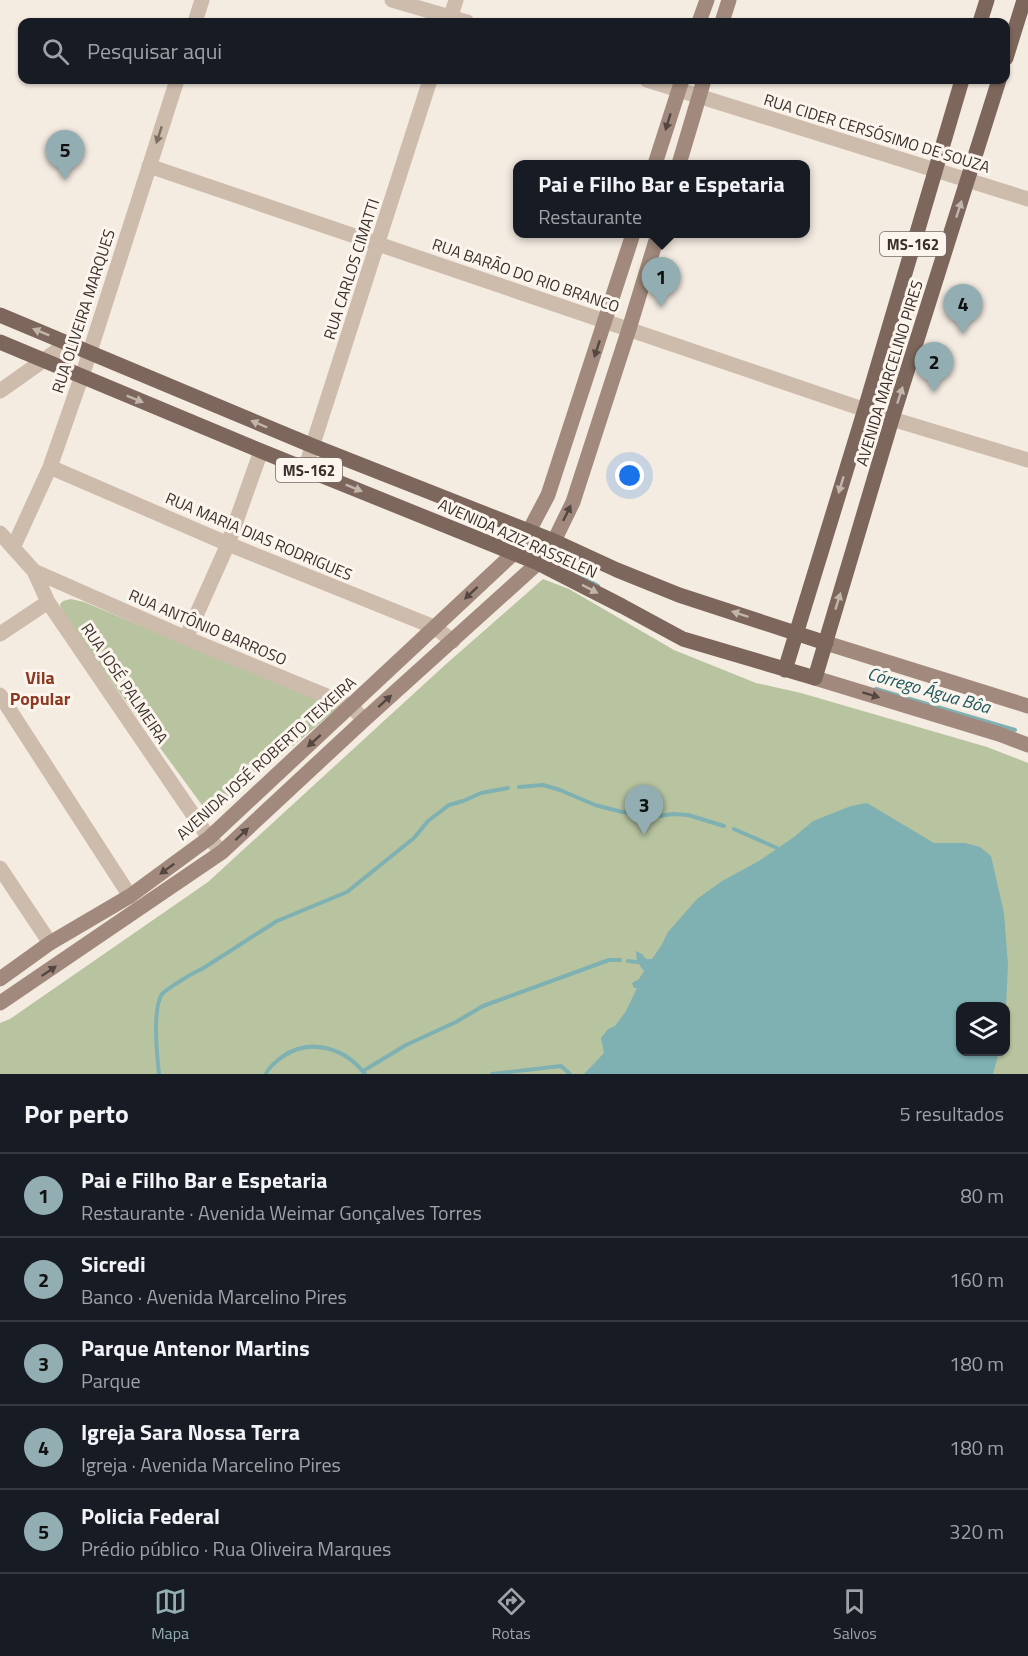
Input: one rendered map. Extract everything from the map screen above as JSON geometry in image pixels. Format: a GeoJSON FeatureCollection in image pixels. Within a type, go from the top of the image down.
{"type":"FeatureCollection","features":[{"type":"Feature","properties":{"kind":"main road"},"geometry":{"type":"LineString","coordinates":[[981,18],[987,0]]}},
{"type":"Feature","properties":{"kind":"main road"},"geometry":{"type":"LineString","coordinates":[[1010,43],[1024,0]]}},
{"type":"Feature","properties":{"kind":"main road","name":"AVENIDA MARCELINO PIRES"},"geometry":{"type":"LineString","coordinates":[[785,670],[961,84]]}},
{"type":"Feature","properties":{"kind":"main road","name":"AVENIDA MARCELINO PIRES"},"geometry":{"type":"LineString","coordinates":[[815,678],[892,418],[998,84]]}},
{"type":"Feature","properties":{"kind":"main road","name":"AVENIDA AZIZ RASSELEN"},"geometry":{"type":"LineString","coordinates":[[0,315],[68,343],[86,364],[261,451],[538,563],[683,639],[815,678]]}},
{"type":"Feature","properties":{"kind":"main road","name":"AVENIDA AZIZ RASSELEN"},"geometry":{"type":"LineString","coordinates":[[0,342],[44,361],[86,364],[313,446],[554,541],[679,595],[826,643]]}},
{"type":"Feature","properties":{"kind":"street"},"geometry":{"type":"LineString","coordinates":[[196,18],[202,0]]}},
{"type":"Feature","properties":{"kind":"street"},"geometry":{"type":"LineString","coordinates":[[392,0],[443,18]]}},
{"type":"Feature","properties":{"kind":"street"},"geometry":{"type":"LineString","coordinates":[[450,18],[456,0]]}},
{"type":"Feature","properties":{"kind":"street"},"geometry":{"type":"LineString","coordinates":[[700,18],[707,0]]}},
{"type":"Feature","properties":{"kind":"street"},"geometry":{"type":"LineString","coordinates":[[723,18],[729,0]]}},
{"type":"Feature","properties":{"kind":"street","name":"RUA OLIVEIRA MARQUES"},"geometry":{"type":"LineString","coordinates":[[13,548],[51,467],[176,84]]}},
{"type":"Feature","properties":{"kind":"street","name":"RUA CARLOS CIMATTI"},"geometry":{"type":"LineString","coordinates":[[305,469],[429,84]]}},
{"type":"Feature","properties":{"kind":"street"},"geometry":{"type":"LineString","coordinates":[[657,160],[680,84]]}},
{"type":"Feature","properties":{"kind":"street","name":"RUA CIDER CERSÓSIMO DE SOUZA"},"geometry":{"type":"LineString","coordinates":[[680,84],[699,96],[1028,199]]}},
{"type":"Feature","properties":{"kind":"street"},"geometry":{"type":"LineString","coordinates":[[680,160],[703,84]]}},
{"type":"Feature","properties":{"kind":"street","name":"RUA BARÃO DO RIO BRANCO"},"geometry":{"type":"LineString","coordinates":[[149,166],[865,409],[1028,460]]}},
{"type":"Feature","properties":{"kind":"street","name":"AVENIDA JOSÉ ROBERTO TEIXEIRA"},"geometry":{"type":"LineString","coordinates":[[0,979],[50,943],[130,896],[209,838],[514,553],[529,531],[548,495],[632,238]]}},
{"type":"Feature","properties":{"kind":"street"},"geometry":{"type":"LineString","coordinates":[[0,1003],[222,852],[538,563],[554,541],[573,502],[657,238]]}},
{"type":"Feature","properties":{"kind":"street"},"geometry":{"type":"LineString","coordinates":[[0,391],[68,343]]}},
{"type":"Feature","properties":{"kind":"street"},"geometry":{"type":"LineString","coordinates":[[186,638],[228,544],[261,451]]}},
{"type":"Feature","properties":{"kind":"street","name":"RUA MARIA DIAS RODRIGUES"},"geometry":{"type":"LineString","coordinates":[[51,467],[228,544],[434,627],[453,641]]}},
{"type":"Feature","properties":{"kind":"street","name":"RUA JOSÉ PALMEIRA"},"geometry":{"type":"LineString","coordinates":[[0,533],[34,571],[48,602],[209,838],[222,852]]}},
{"type":"Feature","properties":{"kind":"street","name":"RUA ANTÔNIO BARROSO"},"geometry":{"type":"LineString","coordinates":[[34,571],[186,638],[351,706],[364,720]]}},
{"type":"Feature","properties":{"kind":"street"},"geometry":{"type":"LineString","coordinates":[[0,634],[48,602]]}},
{"type":"Feature","properties":{"kind":"street","name":"AVENIDA AZIZ RASSELEN"},"geometry":{"type":"LineString","coordinates":[[826,643],[1028,706]]}},
{"type":"Feature","properties":{"kind":"street","name":"AVENIDA AZIZ RASSELEN"},"geometry":{"type":"LineString","coordinates":[[815,678],[1028,745]]}},
{"type":"Feature","properties":{"kind":"street"},"geometry":{"type":"LineString","coordinates":[[0,695],[130,896]]}},
{"type":"Feature","properties":{"kind":"street"},"geometry":{"type":"LineString","coordinates":[[0,867],[50,943]]}},
{"type":"Feature","properties":{"kind":"green space"},"geometry":{"type":"Polygon","coordinates":[[[543,579],[569,589],[674,650],[756,683],[801,693],[987,747],[1028,763],[1028,1074],[0,1074],[0,1023],[10,1019],[208,882],[445,665],[543,579]]]}},
{"type":"Feature","properties":{"kind":"green space"},"geometry":{"type":"Polygon","coordinates":[[[71,599],[84,602],[338,708],[210,816],[62,614],[60,604],[71,599]]]}},
{"type":"Feature","properties":{"kind":"water"},"geometry":{"type":"Polygon","coordinates":[[[867,803],[934,843],[965,843],[980,847],[991,856],[1004,913],[1008,965],[1006,1002],[956,1002],[956,1056],[998,1056],[993,1074],[584,1074],[604,1053],[601,1038],[608,1029],[615,1026],[626,1011],[637,988],[634,988],[632,983],[639,979],[644,971],[637,962],[636,951],[646,959],[652,959],[668,932],[697,899],[722,881],[759,861],[813,821],[851,806],[867,803]]]}},
{"type":"Feature","properties":{"kind":"waterway","name":"Córrego Água Bôa"},"geometry":{"type":"LineString","coordinates":[[565,567],[598,586]]}},
{"type":"Feature","properties":{"kind":"waterway","name":"Córrego Água Bôa"},"geometry":{"type":"LineString","coordinates":[[876,689],[1015,730]]}},
{"type":"Feature","properties":{"kind":"waterway"},"geometry":{"type":"LineString","coordinates":[[519,787],[543,785],[595,805],[622,812],[659,816],[688,815],[724,826]]}},
{"type":"Feature","properties":{"kind":"waterway"},"geometry":{"type":"LineString","coordinates":[[159,1074],[156,1021],[159,1001],[165,991],[277,921],[347,892],[414,838],[428,821],[449,805],[481,793],[508,788]]}},
{"type":"Feature","properties":{"kind":"waterway"},"geometry":{"type":"LineString","coordinates":[[734,829],[777,848]]}},
{"type":"Feature","properties":{"kind":"waterway"},"geometry":{"type":"LineString","coordinates":[[363,1071],[406,1045],[456,1022],[483,1006],[609,960],[620,960]]}},
{"type":"Feature","properties":{"kind":"waterway"},"geometry":{"type":"LineString","coordinates":[[628,961],[637,962]]}},
{"type":"Feature","properties":{"kind":"waterway"},"geometry":{"type":"LineString","coordinates":[[266,1074],[282,1057],[293,1051],[315,1047],[337,1052],[357,1065],[365,1074]]}},
{"type":"Feature","properties":{"kind":"waterway"},"geometry":{"type":"LineString","coordinates":[[492,1074],[561,1066],[570,1074]]}},
{"type":"Feature","properties":{"kind":"place","name":"Policia Federal"},"geometry":{"type":"Point","coordinates":[65,180]}},
{"type":"Feature","properties":{"kind":"place","name":"Pai e Filho Bar e Espetaria"},"geometry":{"type":"Point","coordinates":[661,307]}},
{"type":"Feature","properties":{"kind":"place","name":"Igreja Sara Nossa Terra"},"geometry":{"type":"Point","coordinates":[963,334]}},
{"type":"Feature","properties":{"kind":"place","name":"Sicredi"},"geometry":{"type":"Point","coordinates":[934,392]}},
{"type":"Feature","properties":{"kind":"place","name":"Parque Antenor Martins"},"geometry":{"type":"Point","coordinates":[644,835]}},
{"type":"Feature","properties":{"kind":"district","name":"Vila Popular"},"geometry":{"type":"Point","coordinates":[40,687]}}]}
